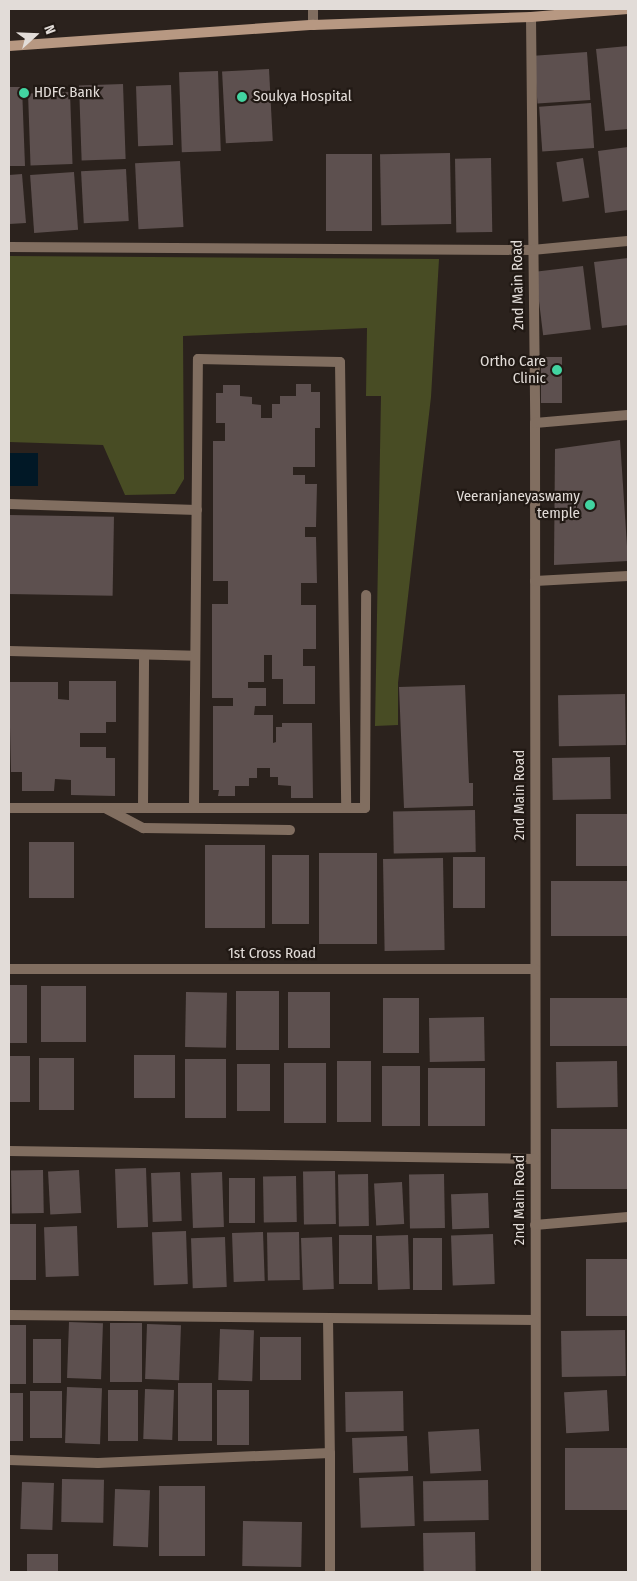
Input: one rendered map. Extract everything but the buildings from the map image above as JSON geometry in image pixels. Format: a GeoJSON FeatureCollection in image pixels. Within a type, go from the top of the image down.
{"type":"FeatureCollection","features":[{"type":"Feature","properties":{"kind":"main road"},"geometry":{"type":"LineString","coordinates":[[9,46],[313,25],[531,17],[628,9]]}},
{"type":"Feature","properties":{"kind":"street"},"geometry":{"type":"LineString","coordinates":[[313,9],[313,25]]}},
{"type":"Feature","properties":{"kind":"street","name":"2nd Main Road"},"geometry":{"type":"LineString","coordinates":[[531,17],[535,423],[536,1572]]}},
{"type":"Feature","properties":{"kind":"street"},"geometry":{"type":"LineString","coordinates":[[9,247],[532,250],[628,241]]}},
{"type":"Feature","properties":{"kind":"street"},"geometry":{"type":"LineString","coordinates":[[194,808],[198,359],[340,362],[346,808]]}},
{"type":"Feature","properties":{"kind":"street"},"geometry":{"type":"LineString","coordinates":[[535,423],[628,415]]}},
{"type":"Feature","properties":{"kind":"street"},"geometry":{"type":"LineString","coordinates":[[9,504],[197,510]]}},
{"type":"Feature","properties":{"kind":"street"},"geometry":{"type":"LineString","coordinates":[[534,581],[628,576]]}},
{"type":"Feature","properties":{"kind":"street"},"geometry":{"type":"LineString","coordinates":[[9,808],[365,808],[366,595]]}},
{"type":"Feature","properties":{"kind":"street"},"geometry":{"type":"LineString","coordinates":[[9,651],[195,656]]}},
{"type":"Feature","properties":{"kind":"street"},"geometry":{"type":"LineString","coordinates":[[143,808],[144,655]]}},
{"type":"Feature","properties":{"kind":"street"},"geometry":{"type":"LineString","coordinates":[[106,808],[143,828],[290,830]]}},
{"type":"Feature","properties":{"kind":"street","name":"1st Cross Road"},"geometry":{"type":"LineString","coordinates":[[9,969],[535,969]]}},
{"type":"Feature","properties":{"kind":"street"},"geometry":{"type":"LineString","coordinates":[[9,1152],[535,1159]]}},
{"type":"Feature","properties":{"kind":"street"},"geometry":{"type":"LineString","coordinates":[[535,1225],[628,1217]]}},
{"type":"Feature","properties":{"kind":"street"},"geometry":{"type":"LineString","coordinates":[[9,1315],[535,1320]]}},
{"type":"Feature","properties":{"kind":"street"},"geometry":{"type":"LineString","coordinates":[[328,1318],[330,1572]]}},
{"type":"Feature","properties":{"kind":"street"},"geometry":{"type":"LineString","coordinates":[[9,1460],[98,1463],[330,1454]]}},
{"type":"Feature","properties":{"kind":"green space"},"geometry":{"type":"Polygon","coordinates":[[[9,256],[439,259],[431,397],[398,683],[398,725],[375,726],[381,396],[366,396],[367,328],[183,336],[184,479],[175,494],[125,495],[103,445],[9,442],[9,256]]]}},
{"type":"Feature","properties":{"kind":"water"},"geometry":{"type":"Polygon","coordinates":[[[9,453],[38,453],[38,486],[9,486],[9,453]]]}},
{"type":"Feature","properties":{"kind":"place","name":"HDFC Bank"},"geometry":{"type":"Point","coordinates":[24,93]}},
{"type":"Feature","properties":{"kind":"place","name":"Soukya Hospital"},"geometry":{"type":"Point","coordinates":[242,97]}},
{"type":"Feature","properties":{"kind":"place","name":"Ortho Care Clinic"},"geometry":{"type":"Point","coordinates":[557,370]}},
{"type":"Feature","properties":{"kind":"place","name":"Veeranjaneyaswamy temple"},"geometry":{"type":"Point","coordinates":[590,505]}}]}
